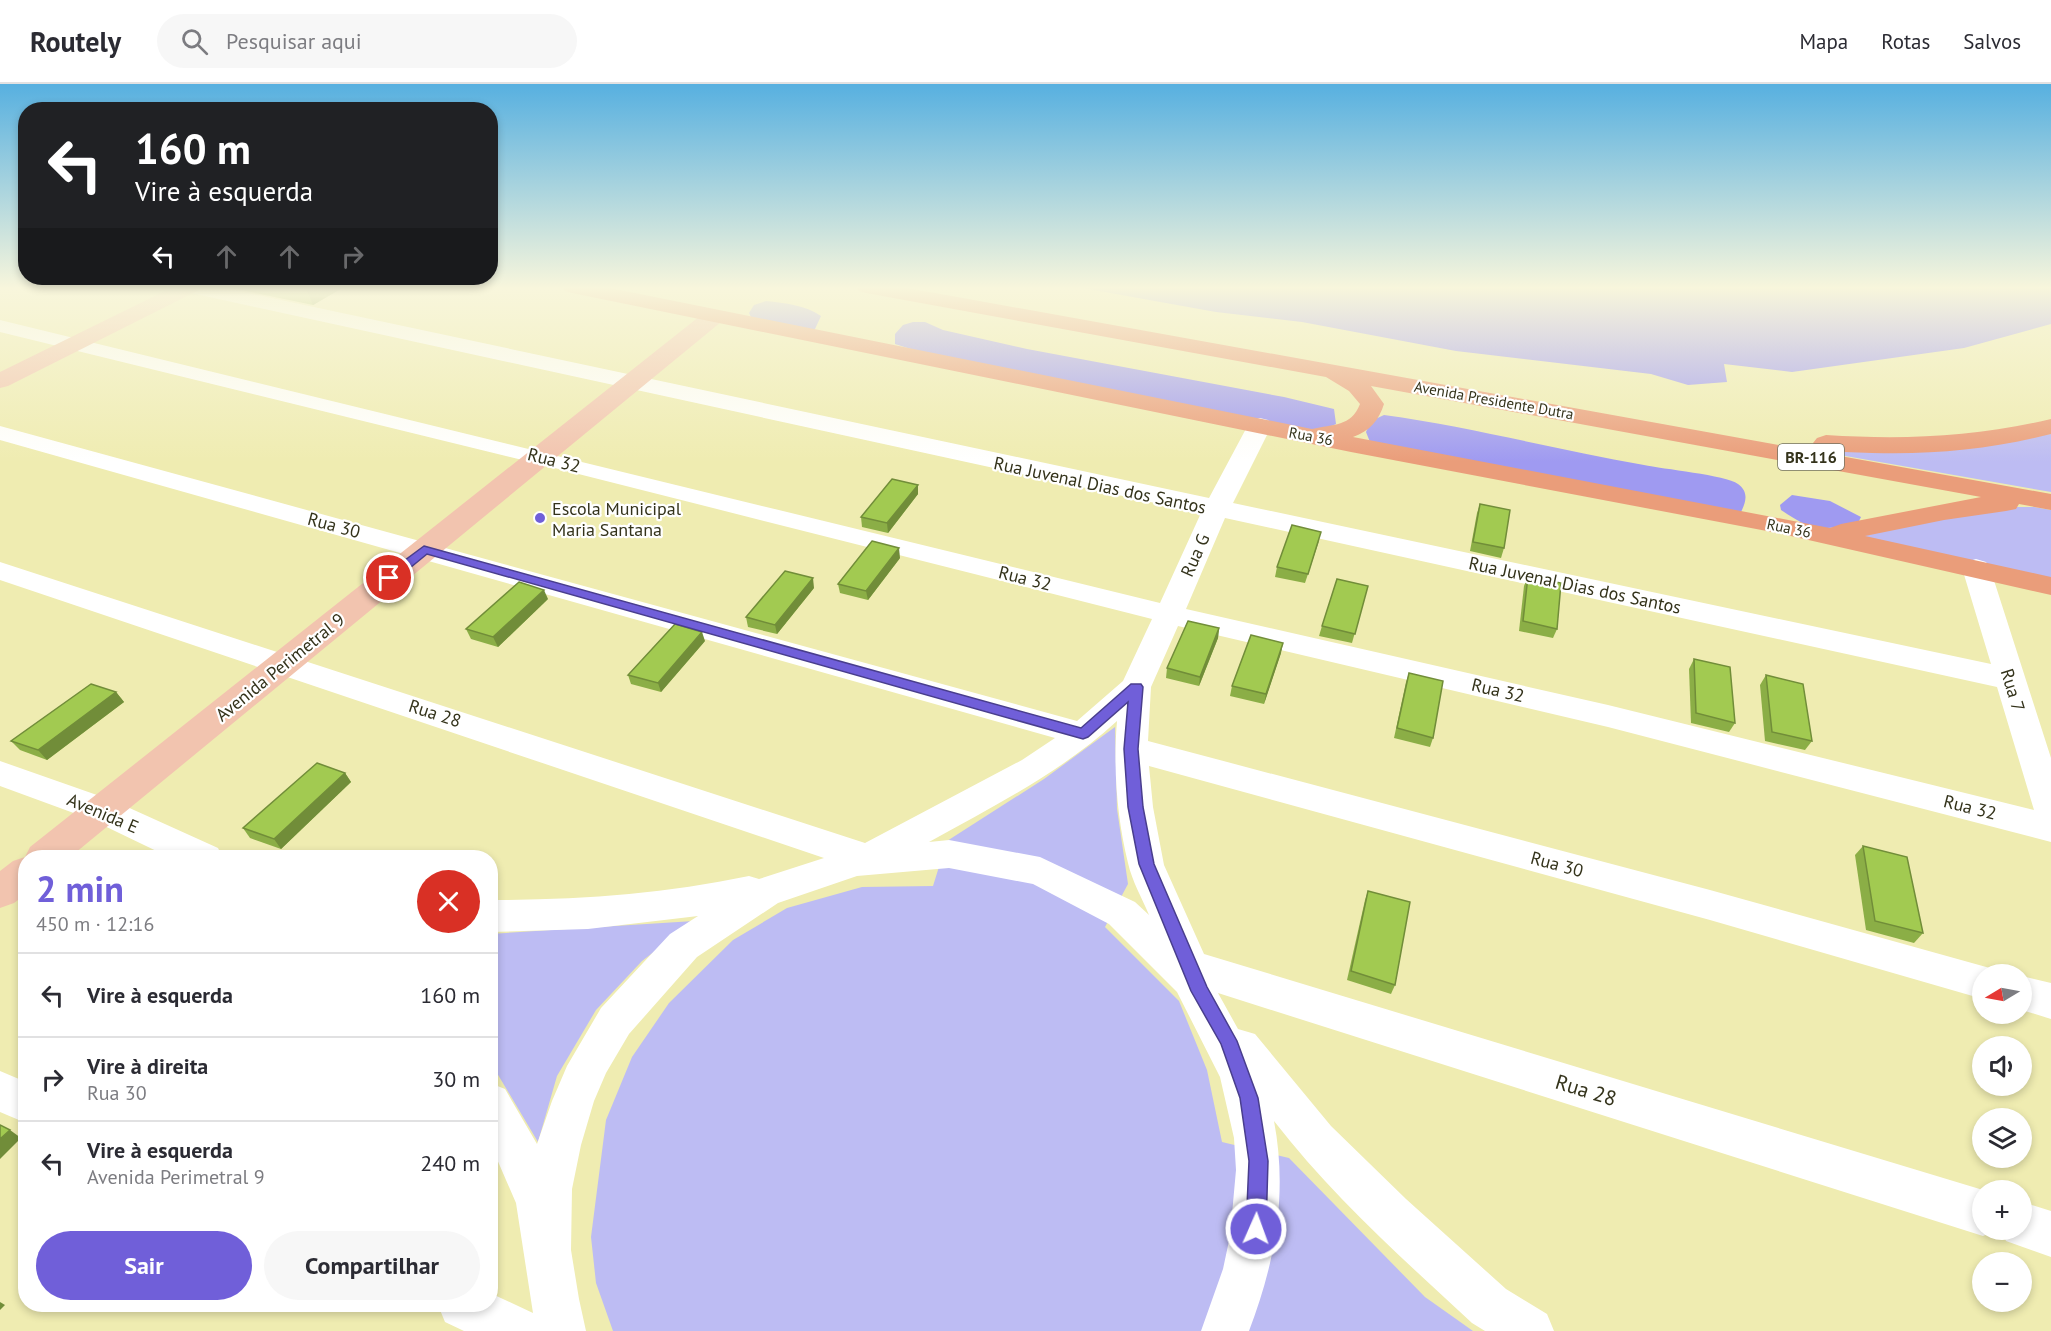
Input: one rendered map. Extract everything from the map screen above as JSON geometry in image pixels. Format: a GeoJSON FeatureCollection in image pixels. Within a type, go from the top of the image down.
{"type":"FeatureCollection","features":[{"type":"Feature","properties":{"kind":"highway","name":"Rua 36"},"geometry":{"type":"LineString","coordinates":[[856,345],[1821,535],[2051,586]]}},
{"type":"Feature","properties":{"kind":"highway","name":"Avenida Presidente Dutra"},"geometry":{"type":"LineString","coordinates":[[1188,345],[1572,413],[2051,502]]}},
{"type":"Feature","properties":{"kind":"highway"},"geometry":{"type":"LineString","coordinates":[[1307,435],[1333,434],[1357,428],[1369,416],[1372,404],[1366,392],[1350,380],[1314,368]]}},
{"type":"Feature","properties":{"kind":"highway"},"geometry":{"type":"LineString","coordinates":[[1572,413],[1787,441],[1868,445],[1955,443],[2051,426]]}},
{"type":"Feature","properties":{"kind":"highway"},"geometry":{"type":"LineString","coordinates":[[1821,535],[1886,525],[1971,507],[2017,502],[2051,502]]}},
{"type":"Feature","properties":{"kind":"main road"},"geometry":{"type":"LineString","coordinates":[[0,381],[72,345]]}},
{"type":"Feature","properties":{"kind":"main road","name":"Avenida Perimetral 9"},"geometry":{"type":"LineString","coordinates":[[53,850],[678,345]]}},
{"type":"Feature","properties":{"kind":"main road"},"geometry":{"type":"LineString","coordinates":[[0,892],[18,878]]}},
{"type":"Feature","properties":{"kind":"street","name":"Rua 32"},"geometry":{"type":"LineString","coordinates":[[79,345],[540,457],[1168,614],[1608,716],[2051,828]]}},
{"type":"Feature","properties":{"kind":"street","name":"Rua Juvenal Dias dos Santos"},"geometry":{"type":"LineString","coordinates":[[457,345],[2010,680]]}},
{"type":"Feature","properties":{"kind":"street","name":"Rua G"},"geometry":{"type":"LineString","coordinates":[[1136,687],[1216,510],[1260,425]]}},
{"type":"Feature","properties":{"kind":"street","name":"Rua 30"},"geometry":{"type":"LineString","coordinates":[[0,433],[1083,734]]}},
{"type":"Feature","properties":{"kind":"street","name":"Rua 7"},"geometry":{"type":"LineString","coordinates":[[1976,568],[2051,811]]}},
{"type":"Feature","properties":{"kind":"street","name":"Rua 28"},"geometry":{"type":"LineString","coordinates":[[0,571],[284,663],[868,858]]}},
{"type":"Feature","properties":{"kind":"street"},"geometry":{"type":"LineString","coordinates":[[868,858],[1034,769],[1083,734],[1136,687]]}},
{"type":"Feature","properties":{"kind":"street"},"geometry":{"type":"LineString","coordinates":[[1136,687],[1131,749],[1136,807],[1146,864],[1195,979],[1229,1041],[1249,1098],[1259,1161],[1256,1229],[1240,1298],[1225,1331]]}},
{"type":"Feature","properties":{"kind":"street","name":"Rua 30"},"geometry":{"type":"LineString","coordinates":[[1131,749],[1710,905],[1972,979]]}},
{"type":"Feature","properties":{"kind":"street","name":"Avenida E"},"geometry":{"type":"LineString","coordinates":[[0,773],[102,810],[187,850]]}},
{"type":"Feature","properties":{"kind":"street"},"geometry":{"type":"LineString","coordinates":[[498,916],[571,916],[677,906],[782,883],[839,864],[868,858],[922,853],[975,856],[1027,867],[1076,886],[1122,913],[1164,948],[1195,979],[1262,1076],[1316,1141],[1390,1215],[1489,1306],[1530,1331]]}},
{"type":"Feature","properties":{"kind":"street"},"geometry":{"type":"LineString","coordinates":[[548,1254],[550,1190],[562,1129],[585,1073],[614,1022],[650,977],[691,939],[735,908],[782,883]]}},
{"type":"Feature","properties":{"kind":"street","name":"Rua 28"},"geometry":{"type":"LineString","coordinates":[[1195,979],[1972,1210]]}},
{"type":"Feature","properties":{"kind":"street"},"geometry":{"type":"LineString","coordinates":[[2032,996],[2051,1001]]}},
{"type":"Feature","properties":{"kind":"street"},"geometry":{"type":"LineString","coordinates":[[0,1091],[18,1099]]}},
{"type":"Feature","properties":{"kind":"street"},"geometry":{"type":"LineString","coordinates":[[498,1114],[504,1123],[539,1203],[552,1287],[562,1331]]}},
{"type":"Feature","properties":{"kind":"street"},"geometry":{"type":"LineString","coordinates":[[2032,1228],[2051,1234]]}},
{"type":"Feature","properties":{"kind":"street"},"geometry":{"type":"LineString","coordinates":[[477,1312],[518,1331]]}},
{"type":"Feature","properties":{"kind":"shaded area"},"geometry":{"type":"Polygon","coordinates":[[[899,345],[1010,345],[1284,397],[1334,409],[1336,424],[1321,431],[961,365],[899,345]]]}},
{"type":"Feature","properties":{"kind":"shaded area"},"geometry":{"type":"Polygon","coordinates":[[[1425,345],[1974,345],[1792,372],[1724,364],[1727,382],[1688,385],[1651,374],[1456,351],[1425,345]]]}},
{"type":"Feature","properties":{"kind":"shaded area"},"geometry":{"type":"Polygon","coordinates":[[[1384,415],[1721,478],[1738,484],[1744,490],[1745,501],[1741,512],[1370,442],[1366,432],[1371,421],[1384,415]]]}},
{"type":"Feature","properties":{"kind":"shaded area"},"geometry":{"type":"Polygon","coordinates":[[[2051,434],[2051,492],[1794,447],[1874,451],[2051,434]]]}},
{"type":"Feature","properties":{"kind":"shaded area"},"geometry":{"type":"Polygon","coordinates":[[[1792,495],[1830,501],[1861,517],[1859,521],[1835,527],[1810,526],[1781,510],[1780,505],[1792,495]]]}},
{"type":"Feature","properties":{"kind":"shaded area"},"geometry":{"type":"Polygon","coordinates":[[[1998,507],[2034,507],[2051,510],[2051,581],[1830,535],[1998,507]]]}},
{"type":"Feature","properties":{"kind":"shaded area"},"geometry":{"type":"Polygon","coordinates":[[[1115,727],[1117,809],[1128,884],[1105,927],[1179,1001],[1207,1070],[1222,1142],[1289,1158],[1425,1297],[1473,1331],[613,1331],[596,1283],[591,1237],[606,1120],[632,1057],[669,1003],[733,940],[787,908],[862,887],[933,886],[947,841],[1044,779],[1115,727]]]}},
{"type":"Feature","properties":{"kind":"shaded area"},"geometry":{"type":"Polygon","coordinates":[[[694,921],[642,961],[596,1010],[557,1076],[538,1142],[498,1075],[498,933],[694,921]]]}},
{"type":"Feature","properties":{"kind":"building"},"geometry":{"type":"Polygon","coordinates":[[[892,479],[918,485],[887,523],[861,517],[892,479]]]}},
{"type":"Feature","properties":{"kind":"building"},"geometry":{"type":"Polygon","coordinates":[[[1480,504],[1510,510],[1504,548],[1473,542],[1480,504]]]}},
{"type":"Feature","properties":{"kind":"building"},"geometry":{"type":"Polygon","coordinates":[[[1292,525],[1321,532],[1308,574],[1277,567],[1292,525]]]}},
{"type":"Feature","properties":{"kind":"building"},"geometry":{"type":"Polygon","coordinates":[[[872,541],[899,548],[866,591],[838,584],[872,541]]]}},
{"type":"Feature","properties":{"kind":"building"},"geometry":{"type":"Polygon","coordinates":[[[785,571],[813,578],[775,625],[746,617],[785,571]]]}},
{"type":"Feature","properties":{"kind":"building"},"geometry":{"type":"Polygon","coordinates":[[[1528,576],[1561,583],[1557,629],[1523,621],[1528,576]]]}},
{"type":"Feature","properties":{"kind":"building"},"geometry":{"type":"Polygon","coordinates":[[[1337,579],[1368,586],[1355,634],[1322,626],[1337,579]]]}},
{"type":"Feature","properties":{"kind":"building"},"geometry":{"type":"Polygon","coordinates":[[[519,582],[544,590],[493,637],[466,629],[519,582]]]}},
{"type":"Feature","properties":{"kind":"building"},"geometry":{"type":"Polygon","coordinates":[[[1188,621],[1219,628],[1200,677],[1167,668],[1188,621]]]}},
{"type":"Feature","properties":{"kind":"building"},"geometry":{"type":"Polygon","coordinates":[[[675,624],[702,632],[658,683],[628,675],[675,624]]]}},
{"type":"Feature","properties":{"kind":"building"},"geometry":{"type":"Polygon","coordinates":[[[1251,635],[1283,643],[1266,694],[1232,686],[1251,635]]]}},
{"type":"Feature","properties":{"kind":"building"},"geometry":{"type":"Polygon","coordinates":[[[1694,659],[1730,667],[1735,723],[1696,713],[1694,659]]]}},
{"type":"Feature","properties":{"kind":"building"},"geometry":{"type":"Polygon","coordinates":[[[1409,673],[1443,681],[1433,738],[1397,728],[1409,673]]]}},
{"type":"Feature","properties":{"kind":"building"},"geometry":{"type":"Polygon","coordinates":[[[1766,675],[1803,684],[1812,741],[1772,732],[1766,675]]]}},
{"type":"Feature","properties":{"kind":"building"},"geometry":{"type":"Polygon","coordinates":[[[91,684],[116,692],[38,750],[11,741],[91,684]]]}},
{"type":"Feature","properties":{"kind":"building"},"geometry":{"type":"Polygon","coordinates":[[[317,763],[345,773],[274,839],[243,828],[317,763]]]}},
{"type":"Feature","properties":{"kind":"building"},"geometry":{"type":"Polygon","coordinates":[[[1863,846],[1907,857],[1923,933],[1875,921],[1863,846]]]}},
{"type":"Feature","properties":{"kind":"building"},"geometry":{"type":"Polygon","coordinates":[[[1368,891],[1410,902],[1395,985],[1351,971],[1368,891]]]}},
{"type":"Feature","properties":{"kind":"building"},"geometry":{"type":"Polygon","coordinates":[[[0,1125],[10,1130],[0,1139],[0,1125]]]}},
{"type":"Feature","properties":{"kind":"place","name":"Escola Municipal Maria Santana"},"geometry":{"type":"Point","coordinates":[540,518]}},
{"type":"Feature","properties":{"kind":"route"},"geometry":{"type":"LineString","coordinates":[[389,578],[424,549],[1083,734],[1136,687],[1131,749],[1136,807],[1146,864],[1200,991],[1229,1041],[1249,1098],[1259,1161],[1256,1229]]}}]}
